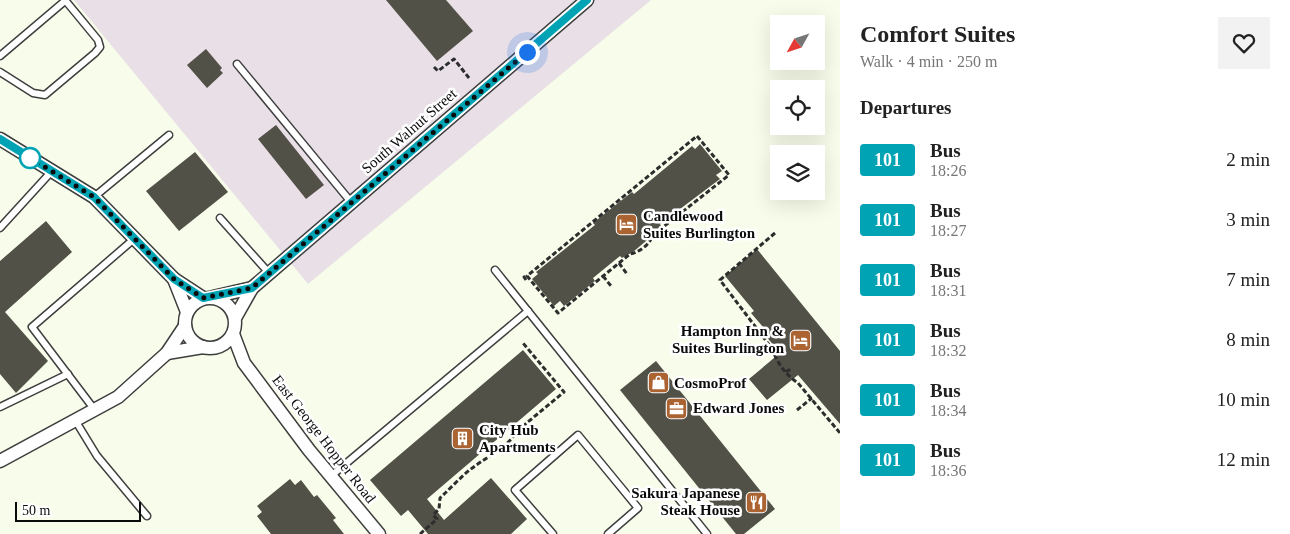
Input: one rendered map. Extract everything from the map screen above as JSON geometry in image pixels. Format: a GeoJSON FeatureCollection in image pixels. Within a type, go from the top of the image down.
{"type":"FeatureCollection","features":[{"type":"Feature","properties":{"kind":"street","name":"South Walnut Street"},"geometry":{"type":"LineString","coordinates":[[235,318],[252,288],[587,0]]}},
{"type":"Feature","properties":{"kind":"street"},"geometry":{"type":"LineString","coordinates":[[0,139],[94,197],[174,279],[208,298],[228,304],[235,318],[233,334],[224,344],[218,347],[203,347],[167,353]]}},
{"type":"Feature","properties":{"kind":"street"},"geometry":{"type":"LineString","coordinates":[[174,279],[188,312]]}},
{"type":"Feature","properties":{"kind":"street","name":"South Walnut Street"},"geometry":{"type":"LineString","coordinates":[[208,298],[252,288]]}},
{"type":"Feature","properties":{"kind":"street"},"geometry":{"type":"LineString","coordinates":[[0,461],[118,397],[167,353],[186,326],[188,312],[196,302],[208,298]]}},
{"type":"Feature","properties":{"kind":"street"},"geometry":{"type":"LineString","coordinates":[[186,326],[191,339],[203,347]]}},
{"type":"Feature","properties":{"kind":"street","name":"East George Hopper Road"},"geometry":{"type":"LineString","coordinates":[[233,334],[244,363],[331,476],[379,534]]}},
{"type":"Feature","properties":{"kind":"street","name":"East George Hopper Road"},"geometry":{"type":"LineString","coordinates":[[218,347],[244,363]]}},
{"type":"Feature","properties":{"kind":"lane"},"geometry":{"type":"LineString","coordinates":[[0,56],[66,0],[98,40],[100,47],[45,95],[33,93],[0,72]]}},
{"type":"Feature","properties":{"kind":"lane"},"geometry":{"type":"LineString","coordinates":[[237,64],[351,202]]}},
{"type":"Feature","properties":{"kind":"lane"},"geometry":{"type":"LineString","coordinates":[[94,197],[169,135]]}},
{"type":"Feature","properties":{"kind":"lane"},"geometry":{"type":"LineString","coordinates":[[0,228],[52,171]]}},
{"type":"Feature","properties":{"kind":"lane"},"geometry":{"type":"LineString","coordinates":[[220,218],[269,273]]}},
{"type":"Feature","properties":{"kind":"lane"},"geometry":{"type":"LineString","coordinates":[[94,409],[32,327],[134,238]]}},
{"type":"Feature","properties":{"kind":"lane"},"geometry":{"type":"LineString","coordinates":[[495,270],[707,534]]}},
{"type":"Feature","properties":{"kind":"lane"},"geometry":{"type":"LineString","coordinates":[[331,476],[528,311]]}},
{"type":"Feature","properties":{"kind":"lane"},"geometry":{"type":"LineString","coordinates":[[0,407],[68,374]]}},
{"type":"Feature","properties":{"kind":"lane"},"geometry":{"type":"LineString","coordinates":[[74,420],[98,456],[147,516]]}},
{"type":"Feature","properties":{"kind":"lane"},"geometry":{"type":"LineString","coordinates":[[553,534],[516,490],[578,436],[638,508],[608,534]]}},
{"type":"Feature","properties":{"kind":"path"},"geometry":{"type":"LineString","coordinates":[[434,66],[438,72],[454,59],[469,78]]}},
{"type":"Feature","properties":{"kind":"path"},"geometry":{"type":"LineString","coordinates":[[698,136],[729,175],[653,235],[651,241],[603,276],[558,313],[542,292],[526,278],[698,136]]}},
{"type":"Feature","properties":{"kind":"path"},"geometry":{"type":"LineString","coordinates":[[775,234],[720,280],[773,350],[775,359],[812,398],[840,433]]}},
{"type":"Feature","properties":{"kind":"path"},"geometry":{"type":"LineString","coordinates":[[619,263],[627,274]]}},
{"type":"Feature","properties":{"kind":"path"},"geometry":{"type":"LineString","coordinates":[[603,276],[611,286]]}},
{"type":"Feature","properties":{"kind":"path"},"geometry":{"type":"LineString","coordinates":[[420,534],[437,519],[433,514],[439,509],[440,498],[475,466],[492,457],[517,432],[564,392],[523,343]]}},
{"type":"Feature","properties":{"kind":"path"},"geometry":{"type":"LineString","coordinates":[[786,372],[792,368]]}},
{"type":"Feature","properties":{"kind":"path"},"geometry":{"type":"LineString","coordinates":[[798,410],[812,398]]}},
{"type":"Feature","properties":{"kind":"shaded area"},"geometry":{"type":"Polygon","coordinates":[[[74,0],[651,0],[308,284],[74,0]]]}},
{"type":"Feature","properties":{"kind":"building"},"geometry":{"type":"Polygon","coordinates":[[[386,0],[446,0],[473,31],[437,61],[386,0]]]}},
{"type":"Feature","properties":{"kind":"building"},"geometry":{"type":"Polygon","coordinates":[[[206,49],[222,68],[220,70],[223,73],[207,88],[187,65],[206,49]]]}},
{"type":"Feature","properties":{"kind":"building"},"geometry":{"type":"Polygon","coordinates":[[[276,125],[324,185],[306,199],[258,139],[276,125]]]}},
{"type":"Feature","properties":{"kind":"building","name":"Candlewood Suites Burlington"},"geometry":{"type":"Polygon","coordinates":[[[700,144],[722,171],[716,175],[720,179],[660,224],[661,226],[652,236],[633,252],[622,258],[620,256],[593,278],[595,281],[564,306],[560,301],[554,306],[532,279],[538,274],[536,272],[595,225],[593,223],[632,192],[634,194],[692,146],[695,149],[700,144]]]}},
{"type":"Feature","properties":{"kind":"building"},"geometry":{"type":"Polygon","coordinates":[[[195,152],[228,192],[179,231],[146,191],[195,152]]]}},
{"type":"Feature","properties":{"kind":"building"},"geometry":{"type":"Polygon","coordinates":[[[46,221],[72,252],[5,312],[48,361],[16,393],[0,374],[0,261],[46,221]]]}},
{"type":"Feature","properties":{"kind":"building","name":"Hampton Inn & Suites Burlington"},"geometry":{"type":"Polygon","coordinates":[[[757,249],[840,351],[840,424],[798,375],[767,400],[749,379],[780,353],[760,329],[763,327],[751,313],[754,311],[725,276],[757,249]]]}},
{"type":"Feature","properties":{"kind":"building","name":"City Hub Apartments"},"geometry":{"type":"Polygon","coordinates":[[[523,350],[556,389],[427,499],[444,520],[491,478],[527,519],[511,534],[428,534],[408,510],[401,516],[370,480],[523,350]]]}},
{"type":"Feature","properties":{"kind":"building"},"geometry":{"type":"Polygon","coordinates":[[[656,361],[775,509],[744,534],[736,534],[620,390],[656,361]]]}},
{"type":"Feature","properties":{"kind":"building"},"geometry":{"type":"Polygon","coordinates":[[[290,479],[295,485],[301,480],[314,497],[317,495],[336,518],[333,520],[344,534],[271,534],[257,516],[262,512],[257,506],[290,479]]]}},
{"type":"Feature","properties":{"kind":"bus line","name":"101"},"geometry":{"type":"LineString","coordinates":[[0,139],[94,197],[174,279],[203,298],[252,288],[587,0]]}},
{"type":"Feature","properties":{"kind":"place","name":"Candlewood Suites Burlington"},"geometry":{"type":"Point","coordinates":[627,225]}},
{"type":"Feature","properties":{"kind":"place","name":"Hampton Inn & Suites Burlington"},"geometry":{"type":"Point","coordinates":[800,340]}},
{"type":"Feature","properties":{"kind":"place","name":"CosmoProf"},"geometry":{"type":"Point","coordinates":[658,383]}},
{"type":"Feature","properties":{"kind":"place","name":"Edward Jones"},"geometry":{"type":"Point","coordinates":[677,408]}},
{"type":"Feature","properties":{"kind":"place","name":"City Hub Apartments"},"geometry":{"type":"Point","coordinates":[463,439]}},
{"type":"Feature","properties":{"kind":"place","name":"Sakura Japanese Steak House"},"geometry":{"type":"Point","coordinates":[756,502]}},
{"type":"Feature","properties":{"kind":"route"},"geometry":{"type":"LineString","coordinates":[[30,158],[94,197],[174,279],[203,298],[213,297],[252,288],[527,52]]}}]}
